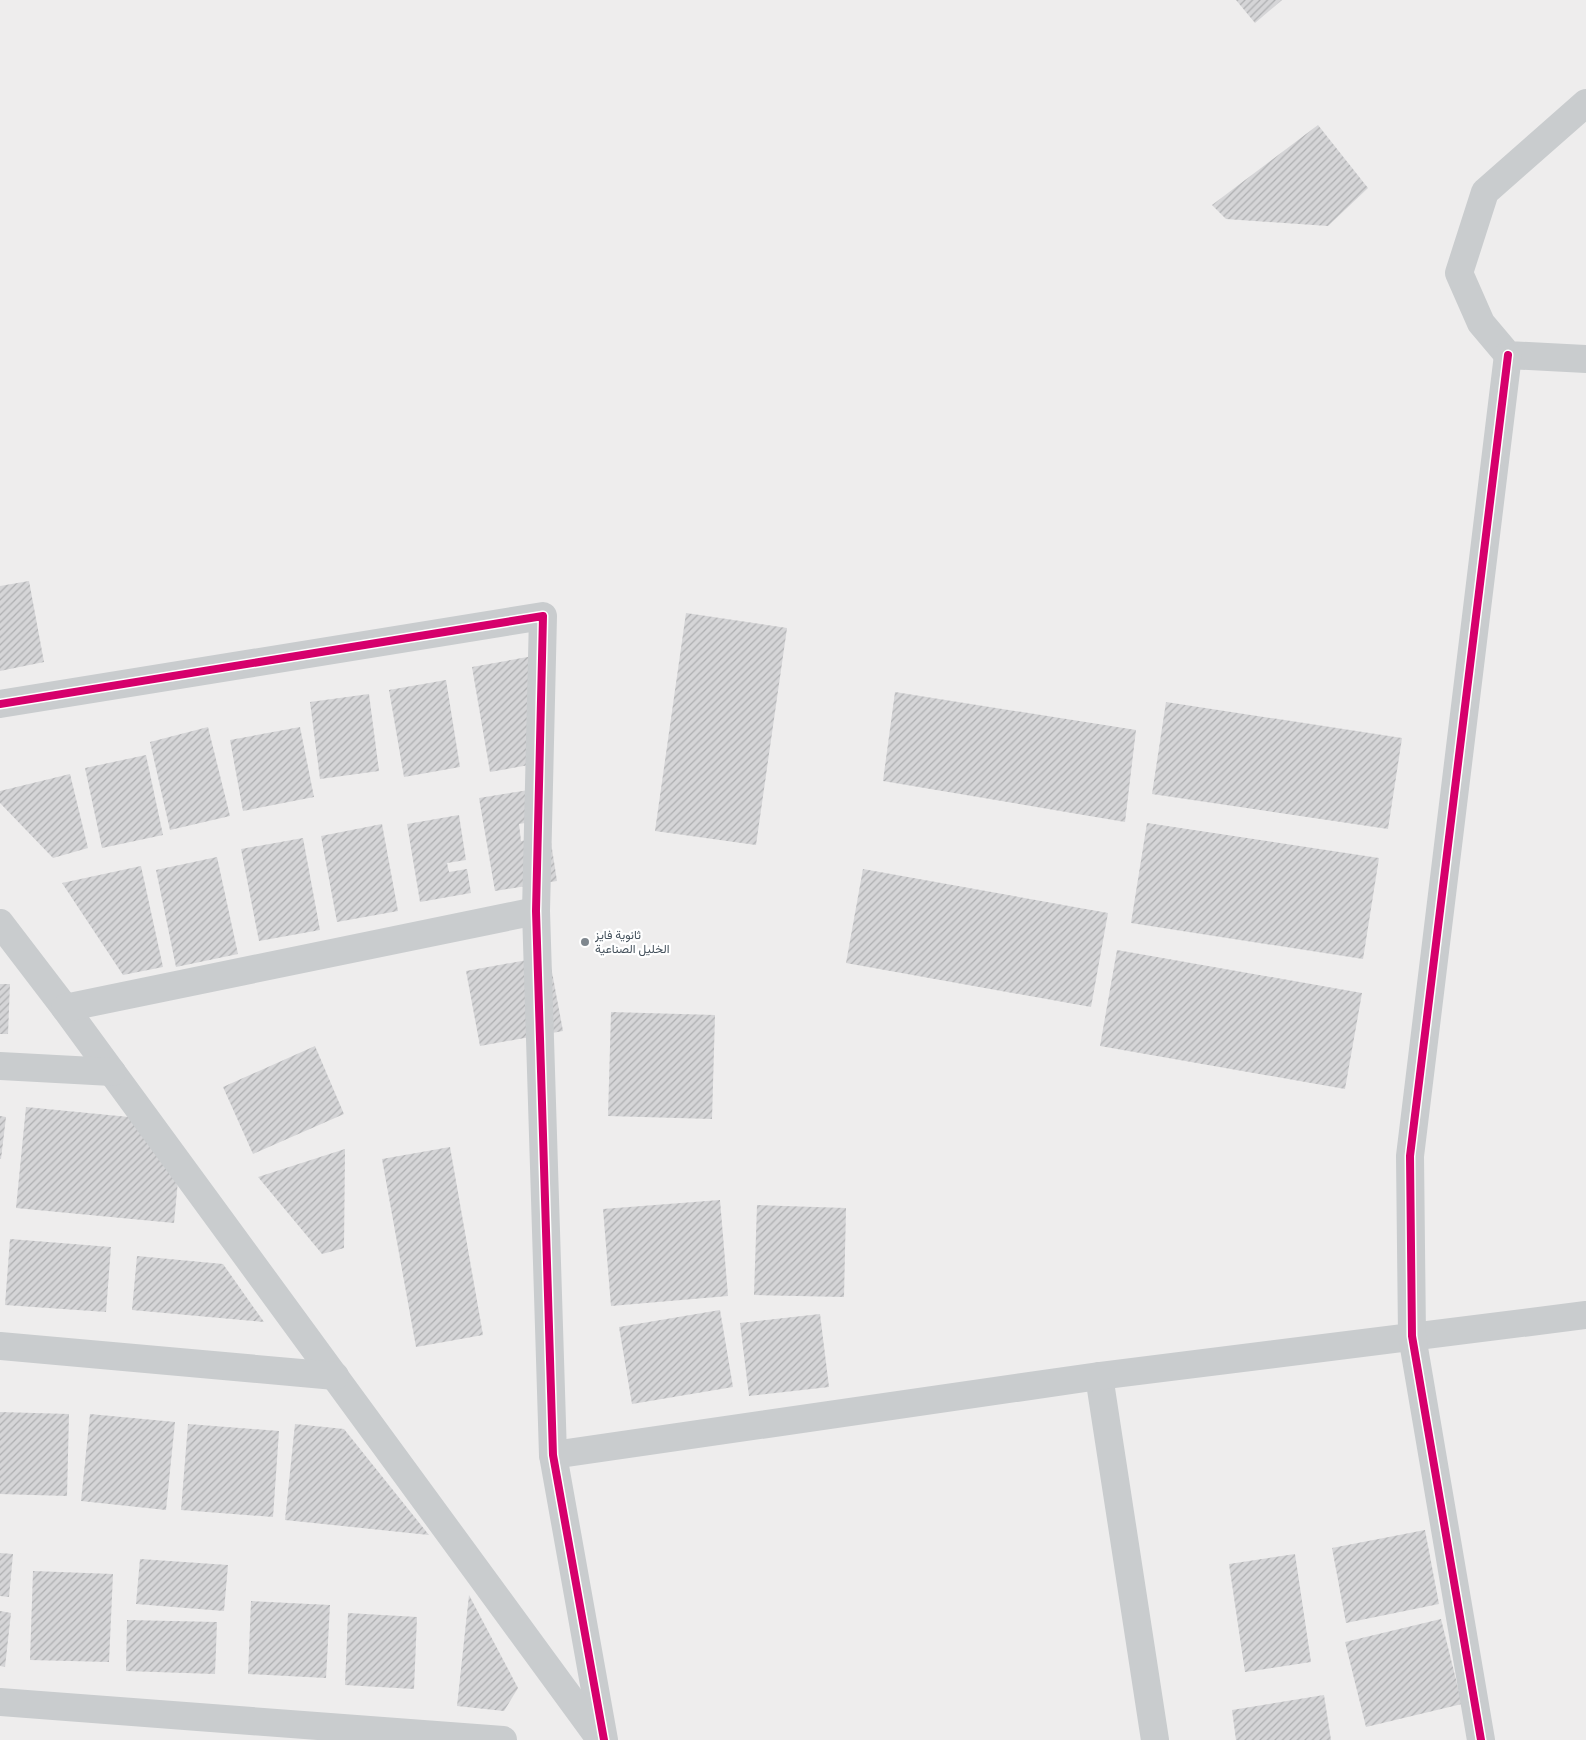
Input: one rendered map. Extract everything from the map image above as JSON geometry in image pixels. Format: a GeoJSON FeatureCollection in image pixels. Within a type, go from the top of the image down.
{"type":"FeatureCollection","features":[{"type":"Feature","properties":{"kind":"street"},"geometry":{"type":"LineString","coordinates":[[1586,103],[1485,192],[1459,273],[1481,324],[1508,355],[1586,359]]}},
{"type":"Feature","properties":{"kind":"street"},"geometry":{"type":"LineString","coordinates":[[1481,1740],[1412,1336],[1410,1156],[1508,355]]}},
{"type":"Feature","properties":{"kind":"street"},"geometry":{"type":"LineString","coordinates":[[0,704],[543,616],[536,911],[554,1455],[602,1740]]}},
{"type":"Feature","properties":{"kind":"street"},"geometry":{"type":"LineString","coordinates":[[65,1008],[536,911]]}},
{"type":"Feature","properties":{"kind":"street"},"geometry":{"type":"LineString","coordinates":[[0,923],[65,1008],[602,1740]]}},
{"type":"Feature","properties":{"kind":"street"},"geometry":{"type":"LineString","coordinates":[[0,1066],[112,1072]]}},
{"type":"Feature","properties":{"kind":"street"},"geometry":{"type":"LineString","coordinates":[[554,1455],[1099,1376],[1586,1315]]}},
{"type":"Feature","properties":{"kind":"street"},"geometry":{"type":"LineString","coordinates":[[0,1346],[335,1376]]}},
{"type":"Feature","properties":{"kind":"street"},"geometry":{"type":"LineString","coordinates":[[1099,1376],[1155,1740]]}},
{"type":"Feature","properties":{"kind":"street"},"geometry":{"type":"LineString","coordinates":[[0,1702],[503,1740]]}},
{"type":"Feature","properties":{"kind":"building"},"geometry":{"type":"Polygon","coordinates":[[[1236,0],[1282,0],[1255,23],[1236,0]]]}},
{"type":"Feature","properties":{"kind":"building"},"geometry":{"type":"Polygon","coordinates":[[[1318,125],[1368,188],[1328,226],[1226,219],[1212,205],[1318,125]]]}},
{"type":"Feature","properties":{"kind":"building"},"geometry":{"type":"Polygon","coordinates":[[[29,581],[44,662],[0,671],[0,586],[29,581]]]}},
{"type":"Feature","properties":{"kind":"building"},"geometry":{"type":"Polygon","coordinates":[[[686,613],[787,628],[756,845],[655,831],[686,613]]]}},
{"type":"Feature","properties":{"kind":"building"},"geometry":{"type":"Polygon","coordinates":[[[533,656],[551,761],[490,772],[472,667],[533,656]]]}},
{"type":"Feature","properties":{"kind":"building"},"geometry":{"type":"Polygon","coordinates":[[[446,680],[460,767],[404,777],[389,690],[446,680]]]}},
{"type":"Feature","properties":{"kind":"building"},"geometry":{"type":"Polygon","coordinates":[[[895,692],[1136,730],[1125,822],[883,781],[895,692]]]}},
{"type":"Feature","properties":{"kind":"building"},"geometry":{"type":"Polygon","coordinates":[[[369,694],[379,771],[320,779],[310,702],[369,694]]]}},
{"type":"Feature","properties":{"kind":"building"},"geometry":{"type":"Polygon","coordinates":[[[1166,702],[1402,738],[1388,829],[1152,794],[1166,702]]]}},
{"type":"Feature","properties":{"kind":"building"},"geometry":{"type":"Polygon","coordinates":[[[208,727],[230,816],[170,830],[150,742],[208,727]]]}},
{"type":"Feature","properties":{"kind":"building"},"geometry":{"type":"Polygon","coordinates":[[[300,727],[314,797],[243,811],[230,740],[300,727]]]}},
{"type":"Feature","properties":{"kind":"building"},"geometry":{"type":"Polygon","coordinates":[[[146,755],[163,835],[102,848],[85,768],[146,755]]]}},
{"type":"Feature","properties":{"kind":"building"},"geometry":{"type":"Polygon","coordinates":[[[70,774],[88,848],[53,858],[0,803],[0,791],[70,774]]]}},
{"type":"Feature","properties":{"kind":"building"},"geometry":{"type":"Polygon","coordinates":[[[529,790],[549,819],[519,824],[521,841],[550,836],[557,881],[495,891],[479,798],[529,790]]]}},
{"type":"Feature","properties":{"kind":"building"},"geometry":{"type":"Polygon","coordinates":[[[459,815],[466,860],[447,863],[449,872],[467,869],[471,893],[420,902],[407,824],[459,815]]]}},
{"type":"Feature","properties":{"kind":"building"},"geometry":{"type":"Polygon","coordinates":[[[1147,823],[1379,858],[1363,959],[1131,923],[1147,823]]]}},
{"type":"Feature","properties":{"kind":"building"},"geometry":{"type":"Polygon","coordinates":[[[382,824],[398,911],[337,922],[321,836],[382,824]]]}},
{"type":"Feature","properties":{"kind":"building"},"geometry":{"type":"Polygon","coordinates":[[[303,838],[320,930],[259,941],[241,849],[303,838]]]}},
{"type":"Feature","properties":{"kind":"building"},"geometry":{"type":"Polygon","coordinates":[[[217,857],[238,954],[176,967],[156,870],[217,857]]]}},
{"type":"Feature","properties":{"kind":"building"},"geometry":{"type":"Polygon","coordinates":[[[141,866],[163,967],[123,975],[62,883],[141,866]]]}},
{"type":"Feature","properties":{"kind":"building"},"geometry":{"type":"Polygon","coordinates":[[[863,869],[1108,913],[1091,1007],[846,963],[863,869]]]}},
{"type":"Feature","properties":{"kind":"building"},"geometry":{"type":"Polygon","coordinates":[[[1117,950],[1362,993],[1345,1089],[1100,1046],[1117,950]]]}},
{"type":"Feature","properties":{"kind":"building"},"geometry":{"type":"Polygon","coordinates":[[[549,956],[563,1031],[480,1046],[466,971],[549,956]]]}},
{"type":"Feature","properties":{"kind":"building"},"geometry":{"type":"Polygon","coordinates":[[[0,984],[10,984],[8,1034],[0,1034],[0,984]]]}},
{"type":"Feature","properties":{"kind":"building"},"geometry":{"type":"Polygon","coordinates":[[[611,1012],[715,1015],[712,1119],[608,1116],[611,1012]]]}},
{"type":"Feature","properties":{"kind":"building"},"geometry":{"type":"Polygon","coordinates":[[[315,1046],[344,1114],[253,1154],[223,1087],[315,1046]]]}},
{"type":"Feature","properties":{"kind":"building"},"geometry":{"type":"Polygon","coordinates":[[[26,1107],[160,1120],[181,1149],[174,1223],[16,1208],[26,1107]]]}},
{"type":"Feature","properties":{"kind":"building"},"geometry":{"type":"Polygon","coordinates":[[[0,1116],[6,1117],[1,1159],[0,1159],[0,1116]]]}},
{"type":"Feature","properties":{"kind":"building"},"geometry":{"type":"Polygon","coordinates":[[[450,1147],[483,1335],[416,1347],[382,1159],[450,1147]]]}},
{"type":"Feature","properties":{"kind":"building"},"geometry":{"type":"Polygon","coordinates":[[[345,1149],[344,1248],[322,1254],[258,1177],[345,1149]]]}},
{"type":"Feature","properties":{"kind":"building"},"geometry":{"type":"Polygon","coordinates":[[[720,1200],[728,1296],[611,1306],[603,1209],[720,1200]]]}},
{"type":"Feature","properties":{"kind":"building"},"geometry":{"type":"Polygon","coordinates":[[[757,1205],[846,1208],[844,1297],[754,1295],[757,1205]]]}},
{"type":"Feature","properties":{"kind":"building"},"geometry":{"type":"Polygon","coordinates":[[[10,1239],[111,1247],[106,1312],[5,1305],[10,1239]]]}},
{"type":"Feature","properties":{"kind":"building"},"geometry":{"type":"Polygon","coordinates":[[[137,1256],[223,1264],[264,1322],[132,1310],[137,1256]]]}},
{"type":"Feature","properties":{"kind":"building"},"geometry":{"type":"Polygon","coordinates":[[[720,1310],[733,1387],[632,1404],[619,1327],[720,1310]]]}},
{"type":"Feature","properties":{"kind":"building"},"geometry":{"type":"Polygon","coordinates":[[[820,1314],[829,1387],[749,1396],[740,1323],[820,1314]]]}},
{"type":"Feature","properties":{"kind":"building"},"geometry":{"type":"Polygon","coordinates":[[[0,1412],[69,1414],[67,1496],[0,1494],[0,1412]]]}},
{"type":"Feature","properties":{"kind":"building"},"geometry":{"type":"Polygon","coordinates":[[[90,1414],[175,1422],[166,1510],[81,1501],[90,1414]]]}},
{"type":"Feature","properties":{"kind":"building"},"geometry":{"type":"Polygon","coordinates":[[[188,1424],[279,1431],[273,1517],[181,1510],[188,1424]]]}},
{"type":"Feature","properties":{"kind":"building"},"geometry":{"type":"Polygon","coordinates":[[[295,1424],[344,1429],[429,1535],[285,1520],[295,1424]]]}},
{"type":"Feature","properties":{"kind":"building"},"geometry":{"type":"Polygon","coordinates":[[[1425,1530],[1439,1604],[1346,1623],[1332,1548],[1425,1530]]]}},
{"type":"Feature","properties":{"kind":"building"},"geometry":{"type":"Polygon","coordinates":[[[0,1553],[13,1554],[9,1597],[0,1596],[0,1553]]]}},
{"type":"Feature","properties":{"kind":"building"},"geometry":{"type":"Polygon","coordinates":[[[1295,1554],[1311,1662],[1245,1672],[1229,1564],[1295,1554]]]}},
{"type":"Feature","properties":{"kind":"building"},"geometry":{"type":"Polygon","coordinates":[[[140,1559],[228,1565],[224,1611],[136,1604],[140,1559]]]}},
{"type":"Feature","properties":{"kind":"building"},"geometry":{"type":"Polygon","coordinates":[[[33,1571],[113,1574],[109,1662],[30,1660],[33,1571]]]}},
{"type":"Feature","properties":{"kind":"building"},"geometry":{"type":"Polygon","coordinates":[[[469,1595],[518,1688],[504,1711],[457,1706],[469,1595]]]}},
{"type":"Feature","properties":{"kind":"building"},"geometry":{"type":"Polygon","coordinates":[[[251,1601],[330,1605],[326,1678],[248,1674],[251,1601]]]}},
{"type":"Feature","properties":{"kind":"building"},"geometry":{"type":"Polygon","coordinates":[[[0,1611],[11,1613],[5,1667],[0,1666],[0,1611]]]}},
{"type":"Feature","properties":{"kind":"building"},"geometry":{"type":"Polygon","coordinates":[[[348,1613],[417,1617],[414,1689],[345,1685],[348,1613]]]}},
{"type":"Feature","properties":{"kind":"building"},"geometry":{"type":"Polygon","coordinates":[[[1441,1619],[1462,1704],[1366,1727],[1345,1642],[1441,1619]]]}},
{"type":"Feature","properties":{"kind":"building"},"geometry":{"type":"Polygon","coordinates":[[[127,1620],[217,1622],[215,1674],[126,1671],[127,1620]]]}},
{"type":"Feature","properties":{"kind":"building"},"geometry":{"type":"Polygon","coordinates":[[[1324,1695],[1331,1740],[1236,1740],[1232,1710],[1324,1695]]]}},
{"type":"Feature","properties":{"kind":"cycle path"},"geometry":{"type":"LineString","coordinates":[[1481,1740],[1412,1336],[1410,1156],[1508,355]]}},
{"type":"Feature","properties":{"kind":"cycle path"},"geometry":{"type":"LineString","coordinates":[[0,704],[543,616],[536,911],[553,1455],[604,1740]]}},
{"type":"Feature","properties":{"kind":"place","name":"ثانوية فايز الخليل الصناعية"},"geometry":{"type":"Point","coordinates":[585,942]}}]}
